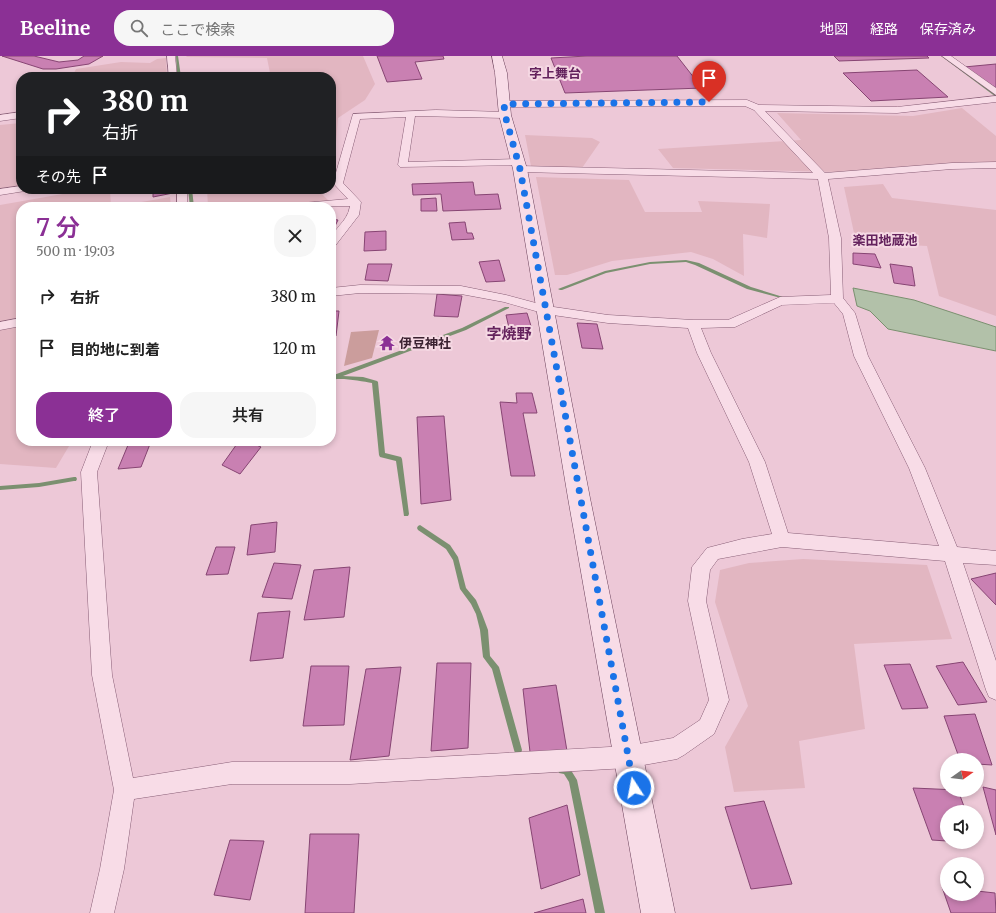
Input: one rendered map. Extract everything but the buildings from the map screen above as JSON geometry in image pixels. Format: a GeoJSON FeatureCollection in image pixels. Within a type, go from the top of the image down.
{"type":"FeatureCollection","features":[{"type":"Feature","properties":{"kind":"street"},"geometry":{"type":"LineString","coordinates":[[170,56],[172,72]]}},
{"type":"Feature","properties":{"kind":"street"},"geometry":{"type":"LineString","coordinates":[[497,56],[501,73],[504,110],[519,165],[627,757],[658,913]]}},
{"type":"Feature","properties":{"kind":"street"},"geometry":{"type":"LineString","coordinates":[[946,56],[996,92]]}},
{"type":"Feature","properties":{"kind":"street"},"geometry":{"type":"LineString","coordinates":[[757,108],[897,110],[996,99]]}},
{"type":"Feature","properties":{"kind":"street"},"geometry":{"type":"LineString","coordinates":[[356,202],[338,183],[356,116],[709,102],[747,103],[757,108],[822,176],[835,238],[837,299],[849,313],[861,356],[917,468],[952,554],[996,690]]}},
{"type":"Feature","properties":{"kind":"street"},"geometry":{"type":"LineString","coordinates":[[411,114],[402,165],[519,165],[822,176],[952,166],[996,165]]}},
{"type":"Feature","properties":{"kind":"street"},"geometry":{"type":"LineString","coordinates":[[0,118],[16,116]]}},
{"type":"Feature","properties":{"kind":"street"},"geometry":{"type":"LineString","coordinates":[[0,192],[16,189]]}},
{"type":"Feature","properties":{"kind":"street"},"geometry":{"type":"LineString","coordinates":[[336,204],[356,202]]}},
{"type":"Feature","properties":{"kind":"street"},"geometry":{"type":"LineString","coordinates":[[336,238],[354,215],[356,202]]}},
{"type":"Feature","properties":{"kind":"street"},"geometry":{"type":"LineString","coordinates":[[336,291],[360,289],[461,290],[546,310],[608,319],[693,324],[730,324],[780,301],[837,299]]}},
{"type":"Feature","properties":{"kind":"street"},"geometry":{"type":"LineString","coordinates":[[0,326],[16,323]]}},
{"type":"Feature","properties":{"kind":"street"},"geometry":{"type":"LineString","coordinates":[[693,324],[704,353],[757,462],[782,540]]}},
{"type":"Feature","properties":{"kind":"street"},"geometry":{"type":"LineString","coordinates":[[99,446],[90,472],[102,675],[124,790],[112,869],[102,913]]}},
{"type":"Feature","properties":{"kind":"street"},"geometry":{"type":"LineString","coordinates":[[124,790],[232,773],[350,773],[627,757],[677,748],[707,727],[718,700],[697,601],[701,567],[713,553],[742,546],[782,540],[996,558]]}},
{"type":"Feature","properties":{"kind":"shaded area"},"geometry":{"type":"Polygon","coordinates":[[[186,56],[363,56],[375,84],[365,100],[338,118],[336,143],[336,72],[270,72],[267,58],[186,56]]]}},
{"type":"Feature","properties":{"kind":"shaded area"},"geometry":{"type":"Polygon","coordinates":[[[166,58],[167,72],[74,72],[76,69],[121,62],[150,63],[157,59],[166,58]]]}},
{"type":"Feature","properties":{"kind":"shaded area"},"geometry":{"type":"Polygon","coordinates":[[[962,108],[996,136],[996,162],[837,172],[673,168],[658,149],[801,140],[777,113],[913,116],[962,108]]]}},
{"type":"Feature","properties":{"kind":"shaded area"},"geometry":{"type":"Polygon","coordinates":[[[16,123],[16,189],[0,191],[0,125],[16,123]]]}},
{"type":"Feature","properties":{"kind":"shaded area"},"geometry":{"type":"Polygon","coordinates":[[[525,135],[592,138],[600,142],[582,168],[531,166],[525,135]]]}},
{"type":"Feature","properties":{"kind":"shaded area"},"geometry":{"type":"Polygon","coordinates":[[[536,177],[629,180],[645,212],[702,212],[698,201],[770,204],[767,238],[743,234],[744,276],[713,259],[691,252],[612,261],[567,275],[555,275],[536,177]]]}},
{"type":"Feature","properties":{"kind":"shaded area"},"geometry":{"type":"Polygon","coordinates":[[[883,184],[892,198],[996,210],[996,316],[939,296],[927,246],[856,242],[844,187],[883,184]]]}},
{"type":"Feature","properties":{"kind":"shaded area"},"geometry":{"type":"Polygon","coordinates":[[[63,194],[110,194],[111,202],[17,202],[63,194]]]}},
{"type":"Feature","properties":{"kind":"shaded area"},"geometry":{"type":"Polygon","coordinates":[[[207,194],[322,194],[330,202],[208,202],[207,194]]]}},
{"type":"Feature","properties":{"kind":"shaded area"},"geometry":{"type":"Polygon","coordinates":[[[170,197],[170,202],[142,202],[170,197]]]}},
{"type":"Feature","properties":{"kind":"shaded area"},"geometry":{"type":"Polygon","coordinates":[[[16,202],[16,446],[69,446],[56,468],[0,464],[0,205],[16,202]]]}},
{"type":"Feature","properties":{"kind":"shaded area"},"geometry":{"type":"Polygon","coordinates":[[[853,288],[914,300],[996,327],[996,351],[888,329],[870,311],[857,306],[853,288]]]}},
{"type":"Feature","properties":{"kind":"shaded area"},"geometry":{"type":"Polygon","coordinates":[[[379,330],[372,358],[344,366],[351,332],[379,330]]]}},
{"type":"Feature","properties":{"kind":"shaded area"},"geometry":{"type":"Polygon","coordinates":[[[803,559],[927,565],[952,639],[854,644],[865,729],[799,741],[805,788],[734,792],[725,747],[748,706],[715,602],[720,570],[749,563],[803,559]]]}},
{"type":"Feature","properties":{"kind":"waterway"},"geometry":{"type":"LineString","coordinates":[[177,56],[179,72]]}},
{"type":"Feature","properties":{"kind":"waterway"},"geometry":{"type":"LineString","coordinates":[[942,56],[996,96]]}},
{"type":"Feature","properties":{"kind":"waterway"},"geometry":{"type":"LineString","coordinates":[[191,194],[191,202]]}},
{"type":"Feature","properties":{"kind":"waterway"},"geometry":{"type":"LineString","coordinates":[[560,289],[605,272],[650,263],[686,261],[697,264],[749,288],[781,297]]}},
{"type":"Feature","properties":{"kind":"waterway"},"geometry":{"type":"LineString","coordinates":[[336,376],[464,329],[507,308]]}},
{"type":"Feature","properties":{"kind":"waterway"},"geometry":{"type":"LineString","coordinates":[[337,377],[363,379],[375,382],[382,455],[399,459],[406,514]]}},
{"type":"Feature","properties":{"kind":"waterway"},"geometry":{"type":"LineString","coordinates":[[0,488],[39,485],[74,479]]}},
{"type":"Feature","properties":{"kind":"waterway"},"geometry":{"type":"LineString","coordinates":[[420,528],[448,547],[456,559],[463,589],[474,602],[479,614],[484,630],[487,657],[495,667],[518,750]]}},
{"type":"Feature","properties":{"kind":"waterway"},"geometry":{"type":"LineString","coordinates":[[562,770],[566,770],[573,780],[600,913]]}},
{"type":"Feature","properties":{"kind":"place","name":"伊豆神社"},"geometry":{"type":"Point","coordinates":[387,343]}},
{"type":"Feature","properties":{"kind":"district","name":"字上舞台"},"geometry":{"type":"Point","coordinates":[555,73]}},
{"type":"Feature","properties":{"kind":"district","name":"楽田地蔵池"},"geometry":{"type":"Point","coordinates":[885,240]}},
{"type":"Feature","properties":{"kind":"district","name":"字焼野"},"geometry":{"type":"Point","coordinates":[509,334]}},
{"type":"Feature","properties":{"kind":"route"},"geometry":{"type":"LineString","coordinates":[[634,788],[579,498],[520,169],[505,115],[504,104],[709,102]]}}]}
